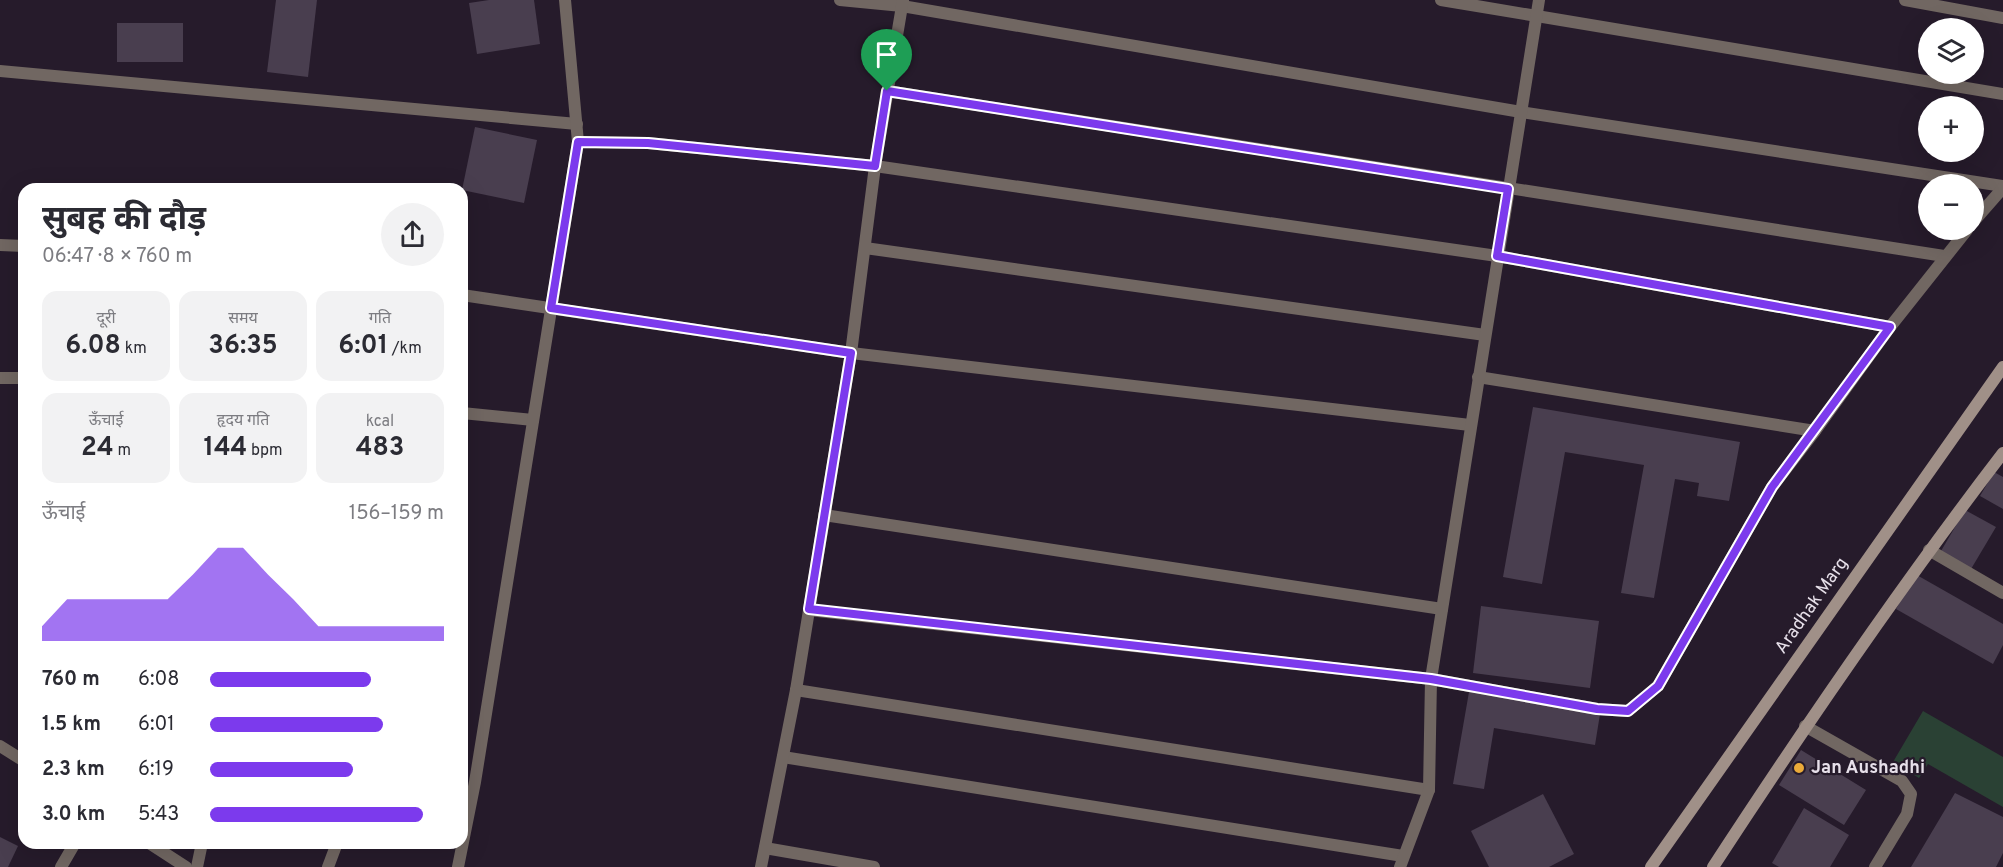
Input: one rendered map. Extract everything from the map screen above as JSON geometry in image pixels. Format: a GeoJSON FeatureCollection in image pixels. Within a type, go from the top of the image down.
{"type":"FeatureCollection","features":[{"type":"Feature","properties":{"kind":"main road","name":"Aradhak Marg"},"geometry":{"type":"LineString","coordinates":[[1651,867],[2003,367]]}},
{"type":"Feature","properties":{"kind":"main road"},"geometry":{"type":"LineString","coordinates":[[1713,867],[1805,726],[1929,549],[2003,453]]}},
{"type":"Feature","properties":{"kind":"street"},"geometry":{"type":"LineString","coordinates":[[468,817],[578,142],[565,0]]}},
{"type":"Feature","properties":{"kind":"street"},"geometry":{"type":"LineString","coordinates":[[840,0],[903,3],[1521,112],[2003,187]]}},
{"type":"Feature","properties":{"kind":"street"},"geometry":{"type":"LineString","coordinates":[[1442,0],[2003,94]]}},
{"type":"Feature","properties":{"kind":"street"},"geometry":{"type":"LineString","coordinates":[[783,757],[1402,862],[1429,790],[1431,679],[1539,0]]}},
{"type":"Feature","properties":{"kind":"street"},"geometry":{"type":"LineString","coordinates":[[1905,0],[2003,18]]}},
{"type":"Feature","properties":{"kind":"street"},"geometry":{"type":"LineString","coordinates":[[761,867],[796,690],[851,353],[875,166],[903,3]]}},
{"type":"Feature","properties":{"kind":"street"},"geometry":{"type":"LineString","coordinates":[[0,71],[577,124]]}},
{"type":"Feature","properties":{"kind":"street"},"geometry":{"type":"LineString","coordinates":[[887,91],[1944,256]]}},
{"type":"Feature","properties":{"kind":"street"},"geometry":{"type":"LineString","coordinates":[[578,142],[648,143],[875,166],[1497,256],[1890,327]]}},
{"type":"Feature","properties":{"kind":"street"},"geometry":{"type":"LineString","coordinates":[[1984,209],[2003,187]]}},
{"type":"Feature","properties":{"kind":"street"},"geometry":{"type":"LineString","coordinates":[[809,609],[1431,679],[1597,709],[1628,711],[1658,686],[1772,487],[1890,327],[1958,240]]}},
{"type":"Feature","properties":{"kind":"street"},"geometry":{"type":"LineString","coordinates":[[0,245],[18,246]]}},
{"type":"Feature","properties":{"kind":"street"},"geometry":{"type":"LineString","coordinates":[[865,248],[1485,335]]}},
{"type":"Feature","properties":{"kind":"street"},"geometry":{"type":"LineString","coordinates":[[468,296],[851,353],[1470,425]]}},
{"type":"Feature","properties":{"kind":"street"},"geometry":{"type":"LineString","coordinates":[[1478,377],[1815,431]]}},
{"type":"Feature","properties":{"kind":"street"},"geometry":{"type":"LineString","coordinates":[[0,378],[18,378]]}},
{"type":"Feature","properties":{"kind":"street"},"geometry":{"type":"LineString","coordinates":[[468,414],[533,420]]}},
{"type":"Feature","properties":{"kind":"street"},"geometry":{"type":"LineString","coordinates":[[824,515],[1442,609]]}},
{"type":"Feature","properties":{"kind":"street"},"geometry":{"type":"LineString","coordinates":[[1929,549],[2003,593]]}},
{"type":"Feature","properties":{"kind":"street"},"geometry":{"type":"LineString","coordinates":[[796,690],[1429,790]]}},
{"type":"Feature","properties":{"kind":"street"},"geometry":{"type":"LineString","coordinates":[[1805,726],[1902,781],[1911,795],[1907,814],[1875,867]]}},
{"type":"Feature","properties":{"kind":"street"},"geometry":{"type":"LineString","coordinates":[[0,746],[18,757]]}},
{"type":"Feature","properties":{"kind":"street"},"geometry":{"type":"LineString","coordinates":[[765,848],[874,867]]}},
{"type":"Feature","properties":{"kind":"street"},"geometry":{"type":"LineString","coordinates":[[61,867],[72,849]]}},
{"type":"Feature","properties":{"kind":"street"},"geometry":{"type":"LineString","coordinates":[[158,849],[186,867]]}},
{"type":"Feature","properties":{"kind":"street"},"geometry":{"type":"LineString","coordinates":[[197,867],[201,849]]}},
{"type":"Feature","properties":{"kind":"street"},"geometry":{"type":"LineString","coordinates":[[328,867],[335,849]]}},
{"type":"Feature","properties":{"kind":"street"},"geometry":{"type":"LineString","coordinates":[[458,867],[462,849]]}},
{"type":"Feature","properties":{"kind":"green space"},"geometry":{"type":"Polygon","coordinates":[[[1923,711],[2003,757],[2003,807],[1928,764],[1919,778],[1893,762],[1923,711]]]}},
{"type":"Feature","properties":{"kind":"building"},"geometry":{"type":"Polygon","coordinates":[[[276,0],[317,0],[308,77],[267,72],[276,0]]]}},
{"type":"Feature","properties":{"kind":"building"},"geometry":{"type":"Polygon","coordinates":[[[489,0],[534,0],[540,44],[477,54],[469,3],[489,0]]]}},
{"type":"Feature","properties":{"kind":"building"},"geometry":{"type":"Polygon","coordinates":[[[117,23],[183,23],[183,62],[117,62],[117,23]]]}},
{"type":"Feature","properties":{"kind":"building"},"geometry":{"type":"Polygon","coordinates":[[[475,127],[537,140],[524,203],[468,191],[468,183],[463,183],[475,127]]]}},
{"type":"Feature","properties":{"kind":"building"},"geometry":{"type":"Polygon","coordinates":[[[1533,407],[1740,442],[1729,501],[1697,496],[1699,483],[1675,479],[1654,598],[1621,593],[1644,465],[1565,452],[1542,584],[1503,577],[1533,407]]]}},
{"type":"Feature","properties":{"kind":"building"},"geometry":{"type":"Polygon","coordinates":[[[1994,472],[2003,477],[2003,509],[1980,496],[1994,472]]]}},
{"type":"Feature","properties":{"kind":"building"},"geometry":{"type":"Polygon","coordinates":[[[1965,510],[1996,527],[1971,569],[1941,551],[1965,510]]]}},
{"type":"Feature","properties":{"kind":"building"},"geometry":{"type":"Polygon","coordinates":[[[1915,574],[2003,624],[2003,645],[1993,664],[1896,609],[1915,574]]]}},
{"type":"Feature","properties":{"kind":"building"},"geometry":{"type":"Polygon","coordinates":[[[1481,606],[1599,621],[1590,688],[1473,673],[1481,606]]]}},
{"type":"Feature","properties":{"kind":"building"},"geometry":{"type":"Polygon","coordinates":[[[1469,692],[1600,714],[1595,745],[1494,728],[1484,789],[1453,784],[1469,692]]]}},
{"type":"Feature","properties":{"kind":"building"},"geometry":{"type":"Polygon","coordinates":[[[1801,750],[1866,790],[1844,825],[1779,785],[1801,750]]]}},
{"type":"Feature","properties":{"kind":"building"},"geometry":{"type":"Polygon","coordinates":[[[1955,793],[2003,817],[2003,853],[1996,867],[1911,867],[1955,793]]]}},
{"type":"Feature","properties":{"kind":"building"},"geometry":{"type":"Polygon","coordinates":[[[1543,794],[1574,854],[1549,867],[1489,867],[1471,831],[1543,794]]]}},
{"type":"Feature","properties":{"kind":"building"},"geometry":{"type":"Polygon","coordinates":[[[1804,808],[1849,835],[1830,867],[1779,867],[1772,863],[1804,808]]]}},
{"type":"Feature","properties":{"kind":"building"},"geometry":{"type":"Polygon","coordinates":[[[0,837],[18,846],[8,867],[0,867],[0,837]]]}},
{"type":"Feature","properties":{"kind":"place","name":"Jan Aushadhi"},"geometry":{"type":"Point","coordinates":[1799,768]}},
{"type":"Feature","properties":{"kind":"route"},"geometry":{"type":"LineString","coordinates":[[887,91],[1508,189],[1497,256],[1890,327],[1772,487],[1658,686],[1628,711],[1597,709],[1431,679],[809,609],[851,353],[551,308],[578,142],[648,143],[875,166],[887,91]]}}]}
